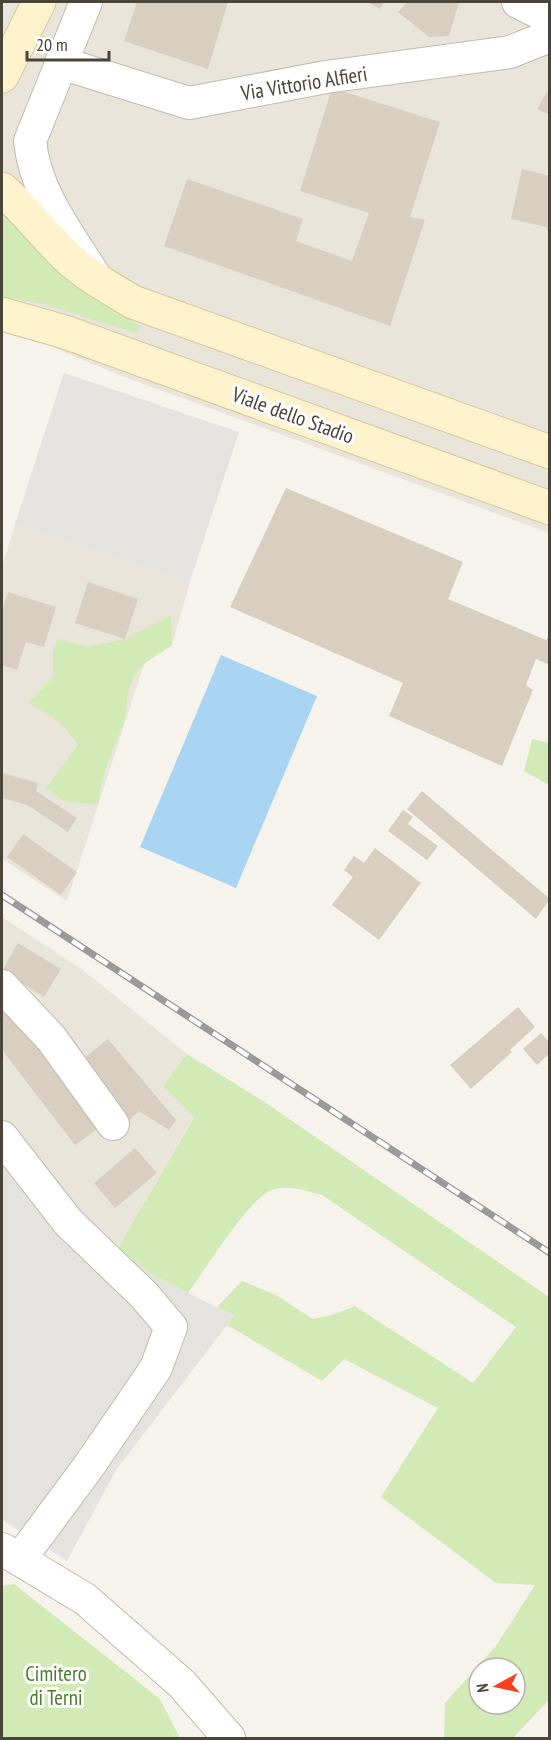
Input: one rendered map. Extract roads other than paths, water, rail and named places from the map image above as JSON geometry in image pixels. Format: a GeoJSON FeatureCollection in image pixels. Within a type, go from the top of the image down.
{"type":"FeatureCollection","features":[{"type":"Feature","properties":{"kind":"main road"},"geometry":{"type":"LineString","coordinates":[[2,76],[39,2]]}},
{"type":"Feature","properties":{"kind":"main road"},"geometry":{"type":"LineString","coordinates":[[2,189],[27,212],[67,257],[98,281],[133,302],[549,452]]}},
{"type":"Feature","properties":{"kind":"main road","name":"Viale dello Stadio"},"geometry":{"type":"LineString","coordinates":[[2,315],[36,323],[549,508]]}},
{"type":"Feature","properties":{"kind":"main road"},"geometry":{"type":"LineString","coordinates":[[2,332],[36,323]]}},
{"type":"Feature","properties":{"kind":"street"},"geometry":{"type":"LineString","coordinates":[[86,2],[30,141],[33,163],[45,196],[98,281]]}},
{"type":"Feature","properties":{"kind":"street"},"geometry":{"type":"LineString","coordinates":[[518,2],[549,18]]}},
{"type":"Feature","properties":{"kind":"street","name":"Via Vittorio Alfieri"},"geometry":{"type":"LineString","coordinates":[[61,63],[189,103],[326,77],[510,52],[549,36]]}},
{"type":"Feature","properties":{"kind":"street"},"geometry":{"type":"LineString","coordinates":[[2,987],[51,1038],[113,1124]]}},
{"type":"Feature","properties":{"kind":"street"},"geometry":{"type":"LineString","coordinates":[[2,1137],[68,1221],[144,1295],[171,1327],[156,1368],[89,1466],[11,1554],[86,1599],[182,1684],[229,1738]]}},
{"type":"Feature","properties":{"kind":"water"},"geometry":{"type":"Polygon","coordinates":[[[221,655],[317,696],[236,888],[140,847],[221,655]]]}},
{"type":"Feature","properties":{"kind":"railway"},"geometry":{"type":"LineString","coordinates":[[2,895],[550,1253]]}},
{"type":"Feature","properties":{"kind":"park label","name":"Cimitero di Terni"},"geometry":{"type":"Point","coordinates":[56,1685]}}]}
